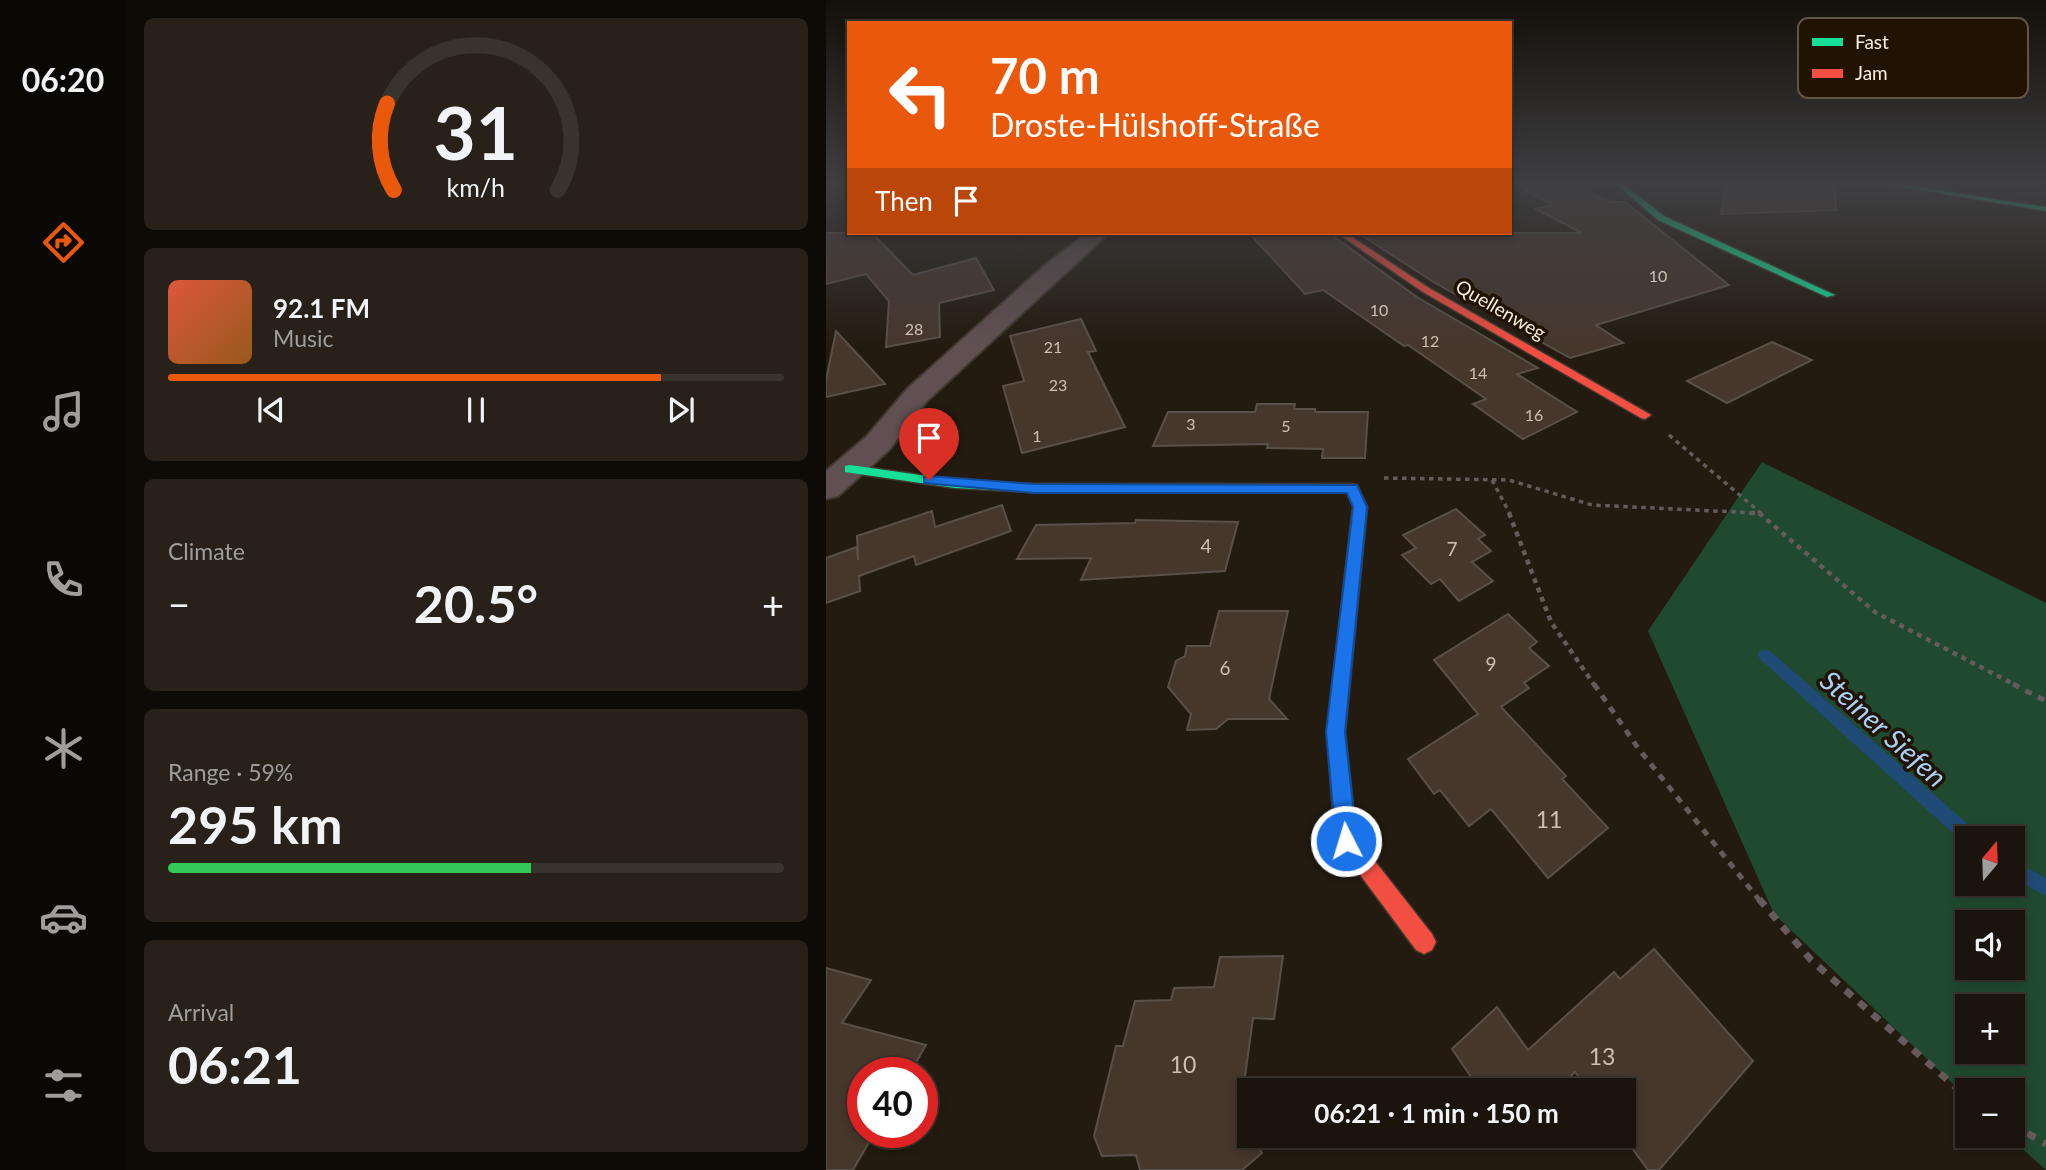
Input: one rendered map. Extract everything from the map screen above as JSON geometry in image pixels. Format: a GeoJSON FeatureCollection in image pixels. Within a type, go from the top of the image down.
{"type":"FeatureCollection","features":[{"type":"Feature","properties":{"kind":"street"},"geometry":{"type":"LineString","coordinates":[[826,488],[878,443],[917,395],[1052,271],[1093,238]]}},
{"type":"Feature","properties":{"kind":"street","name":"Quellenweg"},"geometry":{"type":"LineString","coordinates":[[1348,238],[1426,290],[1645,415]]}},
{"type":"Feature","properties":{"kind":"street"},"geometry":{"type":"LineString","coordinates":[[1704,238],[1830,295]]}},
{"type":"Feature","properties":{"kind":"street"},"geometry":{"type":"LineString","coordinates":[[850,469],[955,484],[1034,488],[1352,488],[1360,507],[1336,732],[1346,841],[1424,942]]}},
{"type":"Feature","properties":{"kind":"path"},"geometry":{"type":"LineString","coordinates":[[1645,415],[1875,612],[2046,701]]}},
{"type":"Feature","properties":{"kind":"path"},"geometry":{"type":"LineString","coordinates":[[1352,488],[1385,477],[1509,480],[1592,505],[1757,513]]}},
{"type":"Feature","properties":{"kind":"path"},"geometry":{"type":"LineString","coordinates":[[1492,480],[1503,496],[1552,622],[1638,748],[1712,844],[1811,960],[1955,1086]]}},
{"type":"Feature","properties":{"kind":"path"},"geometry":{"type":"LineString","coordinates":[[2025,1132],[2046,1144]]}},
{"type":"Feature","properties":{"kind":"green space"},"geometry":{"type":"Polygon","coordinates":[[[1762,462],[2046,603],[2046,1170],[2021,1148],[2025,1148],[2025,1078],[1955,1078],[1955,1086],[1774,914],[1648,631],[1762,462]]]}},
{"type":"Feature","properties":{"kind":"building"},"geometry":{"type":"Polygon","coordinates":[[[826,238],[876,238],[913,275],[976,258],[994,290],[939,303],[940,337],[886,347],[889,301],[866,274],[826,284],[826,238]]]}},
{"type":"Feature","properties":{"kind":"building"},"geometry":{"type":"Polygon","coordinates":[[[1253,238],[1335,238],[1417,297],[1538,368],[1517,374],[1577,412],[1523,439],[1473,404],[1486,399],[1408,345],[1404,346],[1323,290],[1305,294],[1253,238]]]}},
{"type":"Feature","properties":{"kind":"building"},"geometry":{"type":"Polygon","coordinates":[[[1365,238],[1670,238],[1729,285],[1596,325],[1623,343],[1570,358],[1435,283],[1365,238]]]}},
{"type":"Feature","properties":{"kind":"building"},"geometry":{"type":"Polygon","coordinates":[[[1081,319],[1096,351],[1088,352],[1125,427],[1022,453],[1003,386],[1024,381],[1010,336],[1081,319]]]}},
{"type":"Feature","properties":{"kind":"building"},"geometry":{"type":"Polygon","coordinates":[[[836,331],[885,384],[826,397],[826,380],[836,331]]]}},
{"type":"Feature","properties":{"kind":"building"},"geometry":{"type":"Polygon","coordinates":[[[1772,342],[1812,360],[1727,403],[1687,381],[1772,342]]]}},
{"type":"Feature","properties":{"kind":"building"},"geometry":{"type":"Polygon","coordinates":[[[1257,404],[1295,404],[1294,409],[1315,409],[1315,412],[1368,412],[1365,458],[1322,458],[1323,449],[1267,448],[1268,444],[1153,446],[1168,412],[1255,412],[1257,404]]]}},
{"type":"Feature","properties":{"kind":"building"},"geometry":{"type":"Polygon","coordinates":[[[1002,505],[1011,531],[916,565],[914,556],[859,576],[860,591],[826,603],[826,558],[857,547],[858,560],[857,536],[932,511],[935,527],[1002,505]]]}},
{"type":"Feature","properties":{"kind":"building"},"geometry":{"type":"Polygon","coordinates":[[[1456,509],[1485,535],[1478,539],[1491,551],[1472,562],[1493,581],[1459,601],[1440,579],[1431,584],[1402,555],[1416,548],[1403,535],[1456,509]]]}},
{"type":"Feature","properties":{"kind":"building"},"geometry":{"type":"Polygon","coordinates":[[[1136,520],[1238,522],[1225,571],[1081,580],[1091,558],[1017,559],[1036,525],[1135,523],[1136,520]]]}},
{"type":"Feature","properties":{"kind":"building"},"geometry":{"type":"Polygon","coordinates":[[[1219,611],[1288,611],[1269,699],[1287,719],[1228,719],[1216,729],[1187,730],[1191,714],[1168,687],[1176,661],[1185,656],[1187,646],[1210,646],[1219,611]]]}},
{"type":"Feature","properties":{"kind":"building"},"geometry":{"type":"Polygon","coordinates":[[[1508,614],[1537,642],[1529,648],[1549,666],[1524,683],[1529,688],[1501,707],[1566,776],[1562,779],[1608,828],[1548,878],[1491,809],[1469,826],[1440,790],[1434,794],[1408,759],[1478,714],[1434,660],[1508,614]]]}},
{"type":"Feature","properties":{"kind":"building"},"geometry":{"type":"Polygon","coordinates":[[[1654,949],[1753,1061],[1659,1170],[1648,1170],[1632,1148],[1636,1148],[1636,1078],[1580,1078],[1575,1072],[1569,1078],[1472,1078],[1452,1049],[1497,1007],[1528,1050],[1614,972],[1620,979],[1654,949]]]}},
{"type":"Feature","properties":{"kind":"building"},"geometry":{"type":"Polygon","coordinates":[[[1283,956],[1274,1019],[1253,1018],[1245,1078],[1237,1078],[1237,1148],[1260,1148],[1262,1153],[1242,1170],[1140,1170],[1136,1155],[1102,1156],[1094,1136],[1116,1046],[1123,1046],[1135,1001],[1171,1000],[1174,988],[1214,987],[1220,957],[1283,956]]]}},
{"type":"Feature","properties":{"kind":"building"},"geometry":{"type":"Polygon","coordinates":[[[826,968],[871,980],[842,1023],[926,1045],[919,1057],[847,1057],[847,1148],[866,1148],[853,1170],[826,1170],[826,968]]]}},
{"type":"Feature","properties":{"kind":"waterway","name":"Steiner Siefen"},"geometry":{"type":"LineString","coordinates":[[1765,655],[1957,826]]}},
{"type":"Feature","properties":{"kind":"waterway","name":"Steiner Siefen"},"geometry":{"type":"LineString","coordinates":[[2025,875],[2046,887]]}},
{"type":"Feature","properties":{"kind":"traffic: fast"},"geometry":{"type":"LineString","coordinates":[[1704,238],[1830,295]]}},
{"type":"Feature","properties":{"kind":"traffic: fast"},"geometry":{"type":"LineString","coordinates":[[850,469],[955,484],[1034,488],[1352,488],[1360,507]]}},
{"type":"Feature","properties":{"kind":"traffic: jam"},"geometry":{"type":"LineString","coordinates":[[1348,238],[1426,290],[1645,415]]}},
{"type":"Feature","properties":{"kind":"traffic: jam"},"geometry":{"type":"LineString","coordinates":[[1360,507],[1336,732],[1346,841],[1424,942]]}},
{"type":"Feature","properties":{"kind":"route"},"geometry":{"type":"LineString","coordinates":[[929,480],[1034,488],[1352,488],[1360,507],[1336,732],[1346,841]]}}]}
